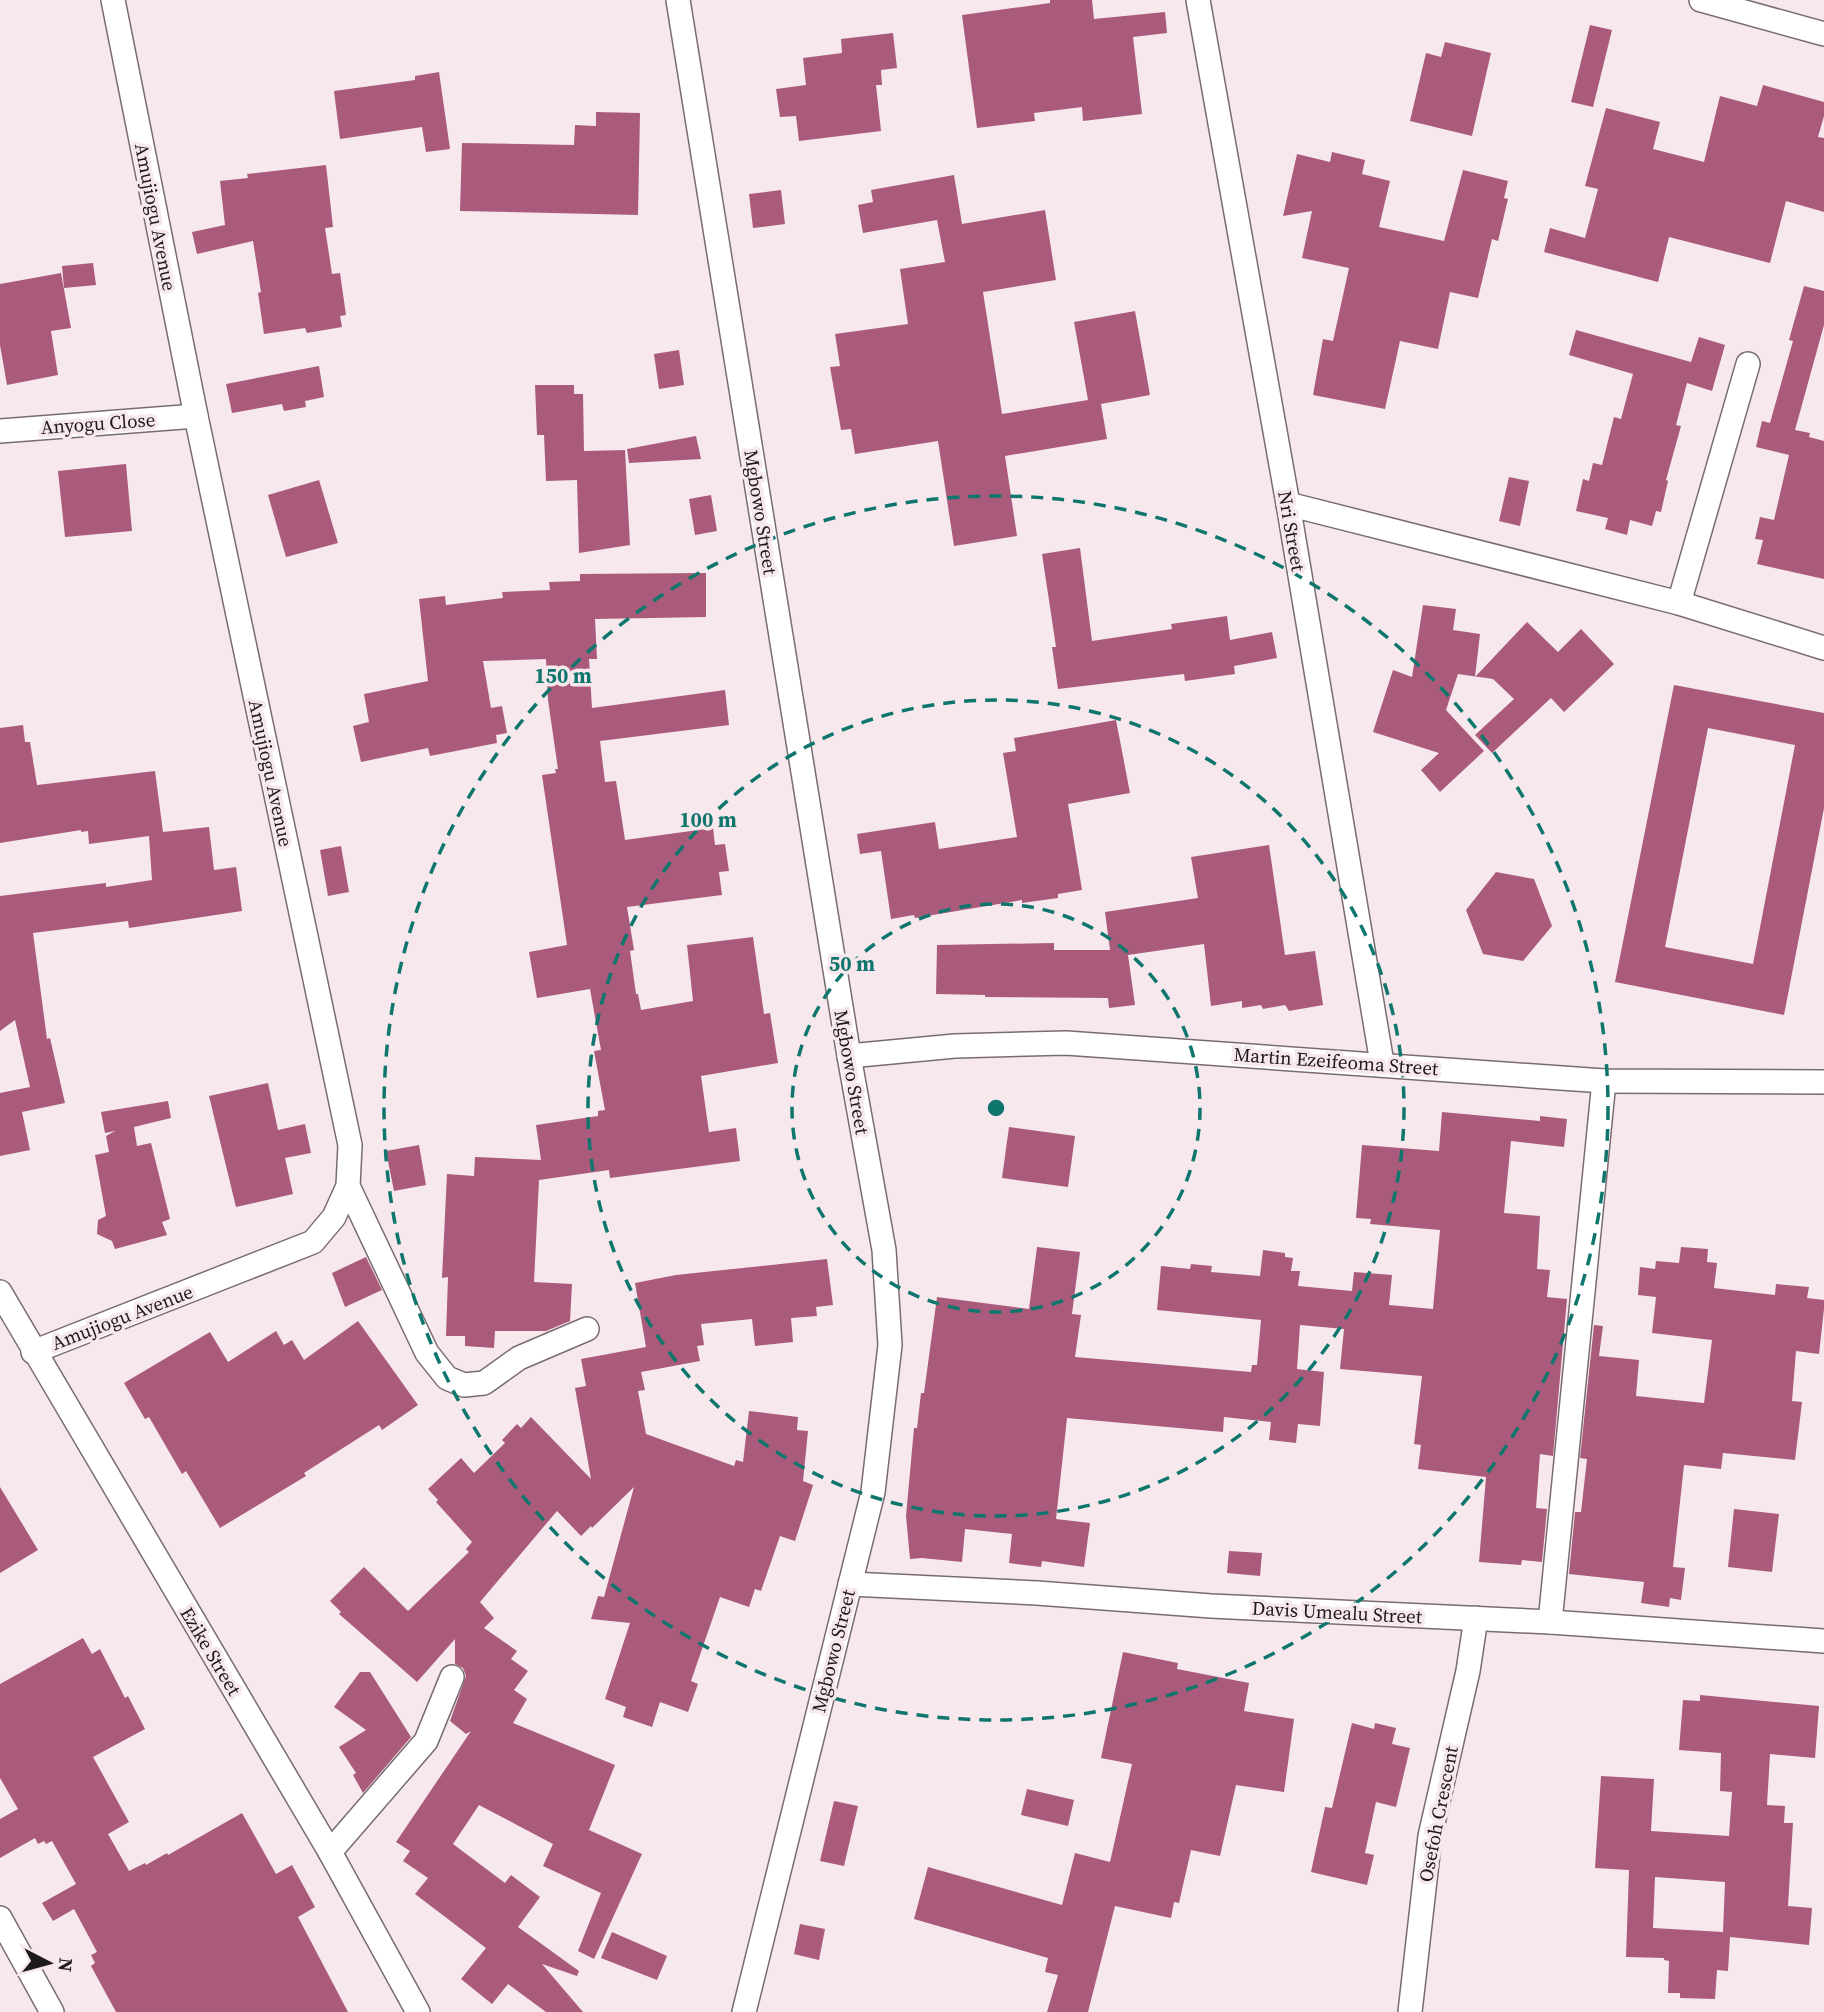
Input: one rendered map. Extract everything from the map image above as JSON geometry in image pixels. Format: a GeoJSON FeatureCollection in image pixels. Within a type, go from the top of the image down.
{"type":"FeatureCollection","features":[{"type":"Feature","properties":{"kind":"street","name":"Amujiogu Avenue"},"geometry":{"type":"LineString","coordinates":[[33,1352],[313,1242],[334,1217],[348,1186],[350,1145],[196,416],[113,0]]}},
{"type":"Feature","properties":{"kind":"street","name":"Mgbowo Street"},"geometry":{"type":"LineString","coordinates":[[678,0],[849,1056],[884,1250],[890,1345],[873,1492],[744,2012]]}},
{"type":"Feature","properties":{"kind":"street","name":"Nri Street"},"geometry":{"type":"LineString","coordinates":[[1198,0],[1288,504],[1382,1063]]}},
{"type":"Feature","properties":{"kind":"street"},"geometry":{"type":"LineString","coordinates":[[1701,0],[1824,34]]}},
{"type":"Feature","properties":{"kind":"street"},"geometry":{"type":"LineString","coordinates":[[1679,603],[1748,364]]}},
{"type":"Feature","properties":{"kind":"street","name":"Anyogu Close"},"geometry":{"type":"LineString","coordinates":[[0,431],[196,416]]}},
{"type":"Feature","properties":{"kind":"street"},"geometry":{"type":"LineString","coordinates":[[1288,504],[1679,603],[1824,648]]}},
{"type":"Feature","properties":{"kind":"street","name":"Martin Ezeifeoma Street"},"geometry":{"type":"LineString","coordinates":[[849,1056],[955,1046],[1066,1042],[1604,1081],[1824,1082]]}},
{"type":"Feature","properties":{"kind":"street"},"geometry":{"type":"LineString","coordinates":[[1550,1622],[1604,1081]]}},
{"type":"Feature","properties":{"kind":"street"},"geometry":{"type":"LineString","coordinates":[[348,1186],[427,1353],[447,1378],[464,1385],[484,1383],[519,1358],[587,1329]]}},
{"type":"Feature","properties":{"kind":"street","name":"Ezike Street"},"geometry":{"type":"LineString","coordinates":[[0,1292],[330,1852],[418,2012]]}},
{"type":"Feature","properties":{"kind":"street","name":"Davis Umealu Street"},"geometry":{"type":"LineString","coordinates":[[850,1584],[1011,1591],[1211,1606],[1550,1622],[1824,1641]]}},
{"type":"Feature","properties":{"kind":"street","name":"Osefoh Crescent"},"geometry":{"type":"LineString","coordinates":[[1410,2012],[1430,1836],[1468,1671],[1476,1618]]}},
{"type":"Feature","properties":{"kind":"street"},"geometry":{"type":"LineString","coordinates":[[330,1852],[426,1741],[452,1677]]}},
{"type":"Feature","properties":{"kind":"street"},"geometry":{"type":"LineString","coordinates":[[0,1918],[52,2012]]}},
{"type":"Feature","properties":{"kind":"building"},"geometry":{"type":"Polygon","coordinates":[[[1050,0],[1092,0],[1094,19],[1165,12],[1167,33],[1133,37],[1142,114],[1083,121],[1082,107],[1034,113],[1035,121],[977,128],[962,15],[1050,3],[1050,0]]]}},
{"type":"Feature","properties":{"kind":"building"},"geometry":{"type":"Polygon","coordinates":[[[1590,25],[1612,30],[1593,107],[1571,102],[1590,25]]]}},
{"type":"Feature","properties":{"kind":"building"},"geometry":{"type":"Polygon","coordinates":[[[893,33],[897,68],[881,70],[882,85],[876,85],[881,131],[799,141],[796,116],[780,117],[776,89],[806,85],[803,58],[842,53],[841,39],[893,33]]]}},
{"type":"Feature","properties":{"kind":"building"},"geometry":{"type":"Polygon","coordinates":[[[1445,42],[1491,53],[1472,136],[1410,121],[1426,53],[1441,57],[1445,42]]]}},
{"type":"Feature","properties":{"kind":"building"},"geometry":{"type":"Polygon","coordinates":[[[439,72],[450,149],[426,152],[422,127],[340,139],[334,91],[415,80],[415,76],[439,72]]]}},
{"type":"Feature","properties":{"kind":"building"},"geometry":{"type":"Polygon","coordinates":[[[1763,85],[1824,102],[1824,116],[1818,137],[1824,138],[1824,212],[1786,201],[1770,263],[1669,237],[1658,282],[1544,252],[1550,228],[1585,238],[1598,189],[1585,186],[1606,108],[1660,122],[1653,149],[1704,162],[1720,96],[1757,106],[1763,85]]]}},
{"type":"Feature","properties":{"kind":"building"},"geometry":{"type":"Polygon","coordinates":[[[596,112],[640,113],[638,215],[460,211],[462,143],[574,145],[575,125],[596,126],[596,112]]]}},
{"type":"Feature","properties":{"kind":"building"},"geometry":{"type":"Polygon","coordinates":[[[1332,152],[1365,160],[1362,174],[1390,181],[1379,227],[1444,241],[1463,170],[1508,181],[1504,198],[1508,199],[1498,241],[1492,239],[1478,298],[1450,292],[1438,349],[1400,341],[1385,409],[1313,395],[1323,339],[1333,341],[1349,268],[1302,258],[1312,211],[1283,216],[1297,154],[1330,162],[1332,152]]]}},
{"type":"Feature","properties":{"kind":"building"},"geometry":{"type":"Polygon","coordinates":[[[326,165],[333,227],[325,228],[332,274],[340,273],[346,315],[340,316],[342,327],[307,333],[305,328],[264,334],[253,241],[197,254],[192,232],[225,225],[220,181],[248,178],[247,174],[326,165]]]}},
{"type":"Feature","properties":{"kind":"building"},"geometry":{"type":"Polygon","coordinates":[[[954,175],[962,224],[1045,210],[1056,280],[983,292],[1002,414],[1088,400],[1074,322],[1135,311],[1150,395],[1101,404],[1107,439],[1005,456],[1017,536],[954,546],[938,441],[855,454],[851,429],[841,430],[830,367],[840,366],[835,334],[908,324],[900,269],[945,262],[937,220],[863,233],[858,205],[873,202],[871,190],[954,175]]]}},
{"type":"Feature","properties":{"kind":"building"},"geometry":{"type":"Polygon","coordinates":[[[781,190],[785,224],[753,228],[749,194],[781,190]]]}},
{"type":"Feature","properties":{"kind":"building"},"geometry":{"type":"Polygon","coordinates":[[[93,263],[96,285],[64,288],[62,266],[93,263]]]}},
{"type":"Feature","properties":{"kind":"building"},"geometry":{"type":"Polygon","coordinates":[[[61,273],[71,328],[51,331],[58,375],[7,385],[0,345],[0,284],[61,273]]]}},
{"type":"Feature","properties":{"kind":"building"},"geometry":{"type":"Polygon","coordinates":[[[1804,286],[1824,291],[1824,325],[1795,430],[1810,433],[1809,437],[1824,441],[1824,579],[1757,564],[1763,540],[1755,539],[1760,517],[1774,520],[1789,455],[1756,447],[1762,421],[1770,423],[1793,341],[1789,340],[1804,286]]]}},
{"type":"Feature","properties":{"kind":"building"},"geometry":{"type":"Polygon","coordinates":[[[1576,330],[1691,362],[1699,337],[1725,345],[1712,391],[1687,383],[1676,425],[1681,426],[1666,480],[1668,481],[1661,512],[1656,511],[1652,526],[1630,520],[1627,535],[1605,529],[1608,518],[1576,511],[1583,479],[1589,481],[1593,463],[1602,465],[1614,417],[1621,419],[1633,374],[1569,355],[1576,330]]]}},
{"type":"Feature","properties":{"kind":"building"},"geometry":{"type":"Polygon","coordinates":[[[679,350],[684,385],[659,389],[654,354],[679,350]]]}},
{"type":"Feature","properties":{"kind":"building"},"geometry":{"type":"Polygon","coordinates":[[[319,366],[324,397],[305,401],[306,407],[284,411],[282,404],[232,413],[226,384],[319,366]]]}},
{"type":"Feature","properties":{"kind":"building"},"geometry":{"type":"Polygon","coordinates":[[[535,385],[574,385],[574,394],[583,394],[584,451],[625,450],[630,545],[579,553],[577,480],[546,481],[544,435],[537,435],[535,385]]]}},
{"type":"Feature","properties":{"kind":"building"},"geometry":{"type":"Polygon","coordinates":[[[696,436],[701,459],[629,463],[627,449],[696,436]]]}},
{"type":"Feature","properties":{"kind":"building"},"geometry":{"type":"Polygon","coordinates":[[[126,464],[132,531],[65,537],[58,471],[126,464]]]}},
{"type":"Feature","properties":{"kind":"building"},"geometry":{"type":"Polygon","coordinates":[[[1509,477],[1529,481],[1520,526],[1499,521],[1509,477]]]}},
{"type":"Feature","properties":{"kind":"building"},"geometry":{"type":"Polygon","coordinates":[[[319,480],[338,543],[286,557],[268,495],[319,480]]]}},
{"type":"Feature","properties":{"kind":"building"},"geometry":{"type":"Polygon","coordinates":[[[711,495],[717,531],[695,535],[689,499],[711,495]]]}},
{"type":"Feature","properties":{"kind":"building"},"geometry":{"type":"Polygon","coordinates":[[[1080,548],[1092,641],[1172,629],[1171,624],[1227,616],[1230,640],[1272,632],[1277,658],[1234,666],[1235,674],[1185,681],[1184,674],[1058,689],[1052,647],[1056,647],[1042,554],[1080,548]]]}},
{"type":"Feature","properties":{"kind":"building"},"geometry":{"type":"Polygon","coordinates":[[[706,573],[706,617],[595,619],[597,659],[589,659],[592,708],[725,690],[729,725],[600,741],[605,782],[616,781],[625,840],[713,828],[715,845],[725,844],[729,871],[719,872],[722,895],[627,907],[634,950],[630,951],[641,1010],[693,1001],[687,945],[753,937],[764,1014],[770,1013],[778,1063],[701,1076],[709,1132],[736,1128],[740,1161],[610,1178],[609,1170],[539,1180],[534,1282],[572,1284],[570,1321],[546,1331],[495,1331],[494,1348],[465,1346],[465,1336],[446,1336],[448,1277],[442,1278],[447,1174],[474,1176],[475,1157],[541,1160],[536,1125],[598,1116],[598,1111],[605,1110],[594,1051],[601,1050],[590,989],[537,998],[529,952],[567,945],[542,775],[556,773],[555,769],[558,769],[548,700],[546,659],[483,661],[491,708],[502,706],[507,733],[496,735],[497,743],[430,756],[428,748],[361,762],[353,726],[369,722],[364,694],[428,681],[419,599],[445,596],[446,605],[503,598],[502,592],[550,590],[549,582],[580,581],[580,574],[706,573]]]}},
{"type":"Feature","properties":{"kind":"building"},"geometry":{"type":"Polygon","coordinates":[[[1423,605],[1456,609],[1453,630],[1480,634],[1475,676],[1458,674],[1446,710],[1484,751],[1440,792],[1421,770],[1439,753],[1373,732],[1393,670],[1412,677],[1423,605]]]}},
{"type":"Feature","properties":{"kind":"building"},"geometry":{"type":"Polygon","coordinates":[[[1527,622],[1558,652],[1581,629],[1614,664],[1564,712],[1551,698],[1492,753],[1475,735],[1514,699],[1493,679],[1475,676],[1527,622]]]}},
{"type":"Feature","properties":{"kind":"building"},"geometry":{"type":"Polygon","coordinates":[[[1674,685],[1824,713],[1824,808],[1784,1015],[1615,982],[1674,685]],[[1708,728],[1665,947],[1753,964],[1795,745],[1708,728]]]}},
{"type":"Feature","properties":{"kind":"building"},"geometry":{"type":"Polygon","coordinates":[[[1116,720],[1130,793],[1068,804],[1082,890],[1058,894],[1058,898],[1022,903],[1022,900],[915,918],[914,915],[891,919],[881,851],[860,854],[857,834],[935,822],[939,849],[1017,837],[1003,753],[1016,751],[1014,738],[1116,720]]]}},
{"type":"Feature","properties":{"kind":"building"},"geometry":{"type":"Polygon","coordinates":[[[23,725],[25,742],[30,742],[37,785],[155,771],[163,832],[209,827],[214,870],[236,867],[242,911],[129,928],[128,921],[33,933],[47,1039],[50,1038],[65,1103],[22,1112],[30,1150],[0,1156],[0,1093],[30,1087],[15,1020],[0,1031],[0,896],[106,883],[106,887],[152,880],[149,836],[89,844],[88,831],[81,830],[0,843],[0,728],[23,725]]]}},
{"type":"Feature","properties":{"kind":"building"},"geometry":{"type":"Polygon","coordinates":[[[1269,845],[1285,955],[1315,951],[1323,1005],[1289,1011],[1285,1005],[1263,1009],[1261,1005],[1242,1008],[1242,1001],[1211,1006],[1204,944],[1128,955],[1135,1005],[1109,1008],[1108,998],[936,994],[937,945],[1054,943],[1054,950],[1110,950],[1105,912],[1198,898],[1191,857],[1269,845]]]}},
{"type":"Feature","properties":{"kind":"building"},"geometry":{"type":"Polygon","coordinates":[[[341,846],[349,892],[328,896],[320,850],[341,846]]]}},
{"type":"Feature","properties":{"kind":"building"},"geometry":{"type":"Polygon","coordinates":[[[1496,872],[1534,879],[1552,926],[1523,961],[1483,954],[1466,910],[1496,872]]]}},
{"type":"Feature","properties":{"kind":"building"},"geometry":{"type":"Polygon","coordinates":[[[268,1083],[278,1130],[305,1124],[311,1153],[285,1158],[293,1194],[236,1207],[209,1096],[268,1083]]]}},
{"type":"Feature","properties":{"kind":"building"},"geometry":{"type":"Polygon","coordinates":[[[168,1101],[171,1118],[134,1127],[137,1146],[151,1143],[170,1219],[162,1222],[167,1235],[115,1249],[112,1241],[97,1234],[98,1220],[106,1216],[95,1155],[109,1152],[106,1136],[115,1131],[105,1133],[101,1112],[168,1101]]]}},
{"type":"Feature","properties":{"kind":"building"},"geometry":{"type":"Polygon","coordinates":[[[1442,1112],[1540,1121],[1540,1116],[1567,1119],[1564,1147],[1511,1141],[1504,1213],[1540,1216],[1537,1269],[1550,1270],[1547,1297],[1567,1299],[1553,1456],[1540,1454],[1536,1508],[1547,1509],[1542,1562],[1522,1560],[1521,1565],[1479,1562],[1486,1477],[1418,1469],[1421,1445],[1414,1444],[1422,1376],[1340,1369],[1344,1329],[1300,1325],[1297,1369],[1324,1372],[1320,1426],[1298,1424],[1296,1443],[1269,1440],[1271,1422],[1224,1417],[1223,1432],[1067,1418],[1056,1519],[1090,1523],[1084,1567],[1042,1561],[1041,1567],[1009,1563],[1012,1534],[965,1529],[962,1562],[910,1559],[906,1516],[914,1428],[917,1428],[921,1393],[924,1393],[937,1297],[1029,1309],[1037,1247],[1080,1252],[1072,1314],[1081,1315],[1075,1357],[1251,1372],[1252,1365],[1257,1365],[1261,1320],[1157,1310],[1161,1266],[1190,1269],[1191,1264],[1212,1266],[1211,1272],[1260,1276],[1263,1250],[1285,1253],[1285,1257],[1293,1258],[1291,1271],[1300,1271],[1298,1286],[1352,1291],[1354,1272],[1392,1275],[1389,1305],[1433,1309],[1440,1230],[1370,1224],[1371,1219],[1356,1218],[1362,1145],[1439,1151],[1442,1112]]]}},
{"type":"Feature","properties":{"kind":"building"},"geometry":{"type":"Polygon","coordinates":[[[1009,1127],[1075,1136],[1068,1187],[1002,1178],[1009,1127]]]}},
{"type":"Feature","properties":{"kind":"building"},"geometry":{"type":"Polygon","coordinates":[[[419,1145],[426,1185],[394,1191],[386,1151],[419,1145]]]}},
{"type":"Feature","properties":{"kind":"building"},"geometry":{"type":"Polygon","coordinates":[[[1681,1247],[1708,1249],[1707,1262],[1717,1263],[1714,1288],[1775,1295],[1776,1284],[1809,1287],[1807,1298],[1824,1300],[1824,1309],[1819,1354],[1796,1351],[1792,1401],[1802,1402],[1795,1460],[1723,1453],[1721,1469],[1684,1465],[1673,1567],[1685,1568],[1681,1600],[1670,1598],[1669,1607],[1641,1603],[1644,1582],[1569,1574],[1575,1512],[1581,1512],[1587,1459],[1580,1458],[1594,1325],[1603,1326],[1599,1356],[1639,1360],[1636,1396],[1704,1403],[1712,1340],[1652,1333],[1656,1297],[1638,1295],[1640,1267],[1655,1269],[1656,1261],[1679,1263],[1681,1247]]]}},
{"type":"Feature","properties":{"kind":"building"},"geometry":{"type":"Polygon","coordinates":[[[366,1257],[382,1290],[345,1307],[332,1273],[366,1257]]]}},
{"type":"Feature","properties":{"kind":"building"},"geometry":{"type":"Polygon","coordinates":[[[827,1259],[833,1305],[816,1307],[817,1316],[791,1318],[793,1342],[755,1346],[752,1319],[701,1324],[704,1345],[697,1346],[700,1361],[641,1372],[645,1390],[638,1391],[646,1434],[734,1466],[736,1460],[743,1462],[749,1411],[798,1417],[797,1430],[808,1431],[803,1481],[813,1485],[795,1541],[780,1536],[761,1591],[755,1589],[749,1607],[720,1597],[691,1681],[698,1684],[688,1712],[660,1702],[652,1727],[623,1717],[626,1707],[605,1699],[630,1623],[591,1619],[598,1596],[604,1597],[634,1487],[581,1536],[557,1511],[480,1602],[494,1618],[484,1628],[517,1651],[511,1659],[528,1671],[514,1690],[527,1699],[513,1723],[615,1765],[589,1830],[642,1854],[594,1959],[578,1951],[601,1893],[543,1866],[553,1844],[479,1805],[453,1844],[505,1883],[511,1875],[540,1897],[518,1927],[579,1971],[577,1976],[542,1964],[583,2012],[546,2012],[508,1984],[492,2004],[461,1979],[486,1948],[415,1894],[428,1878],[403,1861],[410,1851],[396,1842],[471,1731],[466,1734],[450,1721],[466,1676],[463,1668],[455,1664],[455,1639],[417,1682],[339,1614],[341,1612],[330,1601],[364,1567],[408,1611],[469,1552],[466,1549],[472,1542],[436,1502],[438,1500],[428,1489],[461,1458],[474,1473],[505,1443],[502,1440],[517,1424],[521,1428],[531,1417],[591,1479],[575,1388],[586,1386],[581,1359],[646,1347],[635,1283],[676,1275],[827,1259]]]}},
{"type":"Feature","properties":{"kind":"building"},"geometry":{"type":"Polygon","coordinates":[[[358,1321],[418,1405],[382,1430],[379,1425],[304,1473],[306,1476],[220,1528],[186,1471],[182,1474],[149,1417],[145,1419],[124,1383],[210,1332],[228,1362],[276,1331],[284,1345],[292,1340],[304,1360],[358,1321]]]}},
{"type":"Feature","properties":{"kind":"building"},"geometry":{"type":"Polygon","coordinates":[[[0,1487],[38,1550],[0,1573],[0,1487]]]}},
{"type":"Feature","properties":{"kind":"building"},"geometry":{"type":"Polygon","coordinates":[[[1734,1509],[1779,1514],[1772,1572],[1728,1567],[1734,1509]]]}},
{"type":"Feature","properties":{"kind":"building"},"geometry":{"type":"Polygon","coordinates":[[[1229,1551],[1262,1553],[1260,1576],[1227,1573],[1229,1551]]]}},
{"type":"Feature","properties":{"kind":"building"},"geometry":{"type":"Polygon","coordinates":[[[83,1638],[92,1654],[100,1649],[125,1698],[128,1696],[145,1729],[93,1757],[129,1822],[108,1834],[129,1871],[167,1853],[168,1855],[242,1813],[276,1874],[292,1865],[315,1907],[298,1917],[348,2012],[116,2012],[91,1966],[95,1963],[91,1955],[97,1952],[74,1909],[53,1921],[42,1903],[76,1884],[52,1841],[38,1844],[35,1838],[0,1858],[0,1819],[18,1809],[0,1778],[0,1684],[83,1638]]]}},
{"type":"Feature","properties":{"kind":"building"},"geometry":{"type":"Polygon","coordinates":[[[1123,1652],[1178,1663],[1177,1669],[1249,1683],[1244,1711],[1294,1719],[1284,1792],[1236,1785],[1220,1856],[1191,1850],[1179,1903],[1174,1902],[1171,1918],[1115,1906],[1088,2012],[1047,2012],[1058,1975],[1045,1972],[1048,1958],[914,1919],[928,1867],[1062,1905],[1075,1853],[1110,1862],[1132,1764],[1101,1758],[1123,1652]]]}},
{"type":"Feature","properties":{"kind":"building"},"geometry":{"type":"Polygon","coordinates":[[[360,1672],[370,1672],[411,1737],[363,1793],[353,1775],[356,1773],[339,1747],[366,1730],[334,1707],[360,1672]]]}},
{"type":"Feature","properties":{"kind":"building"},"geometry":{"type":"Polygon","coordinates":[[[1700,1695],[1819,1706],[1815,1758],[1770,1754],[1767,1805],[1785,1806],[1784,1823],[1793,1823],[1788,1906],[1812,1908],[1809,1945],[1730,1937],[1728,1971],[1717,1970],[1715,1999],[1680,1998],[1680,1993],[1668,1993],[1669,1961],[1664,1958],[1626,1957],[1629,1870],[1595,1868],[1601,1776],[1654,1779],[1651,1831],[1729,1836],[1732,1792],[1720,1791],[1721,1753],[1679,1750],[1683,1700],[1700,1701],[1700,1695]],[[1655,1877],[1653,1928],[1723,1932],[1725,1882],[1655,1877]]]}},
{"type":"Feature","properties":{"kind":"building"},"geometry":{"type":"Polygon","coordinates":[[[1352,1723],[1374,1729],[1375,1723],[1396,1728],[1392,1744],[1410,1748],[1396,1807],[1376,1802],[1365,1853],[1374,1855],[1367,1885],[1311,1872],[1325,1807],[1332,1808],[1352,1723]]]}},
{"type":"Feature","properties":{"kind":"building"},"geometry":{"type":"Polygon","coordinates":[[[1027,1789],[1074,1800],[1068,1826],[1021,1815],[1027,1789]]]}},
{"type":"Feature","properties":{"kind":"building"},"geometry":{"type":"Polygon","coordinates":[[[834,1801],[858,1806],[844,1866],[820,1861],[834,1801]]]}},
{"type":"Feature","properties":{"kind":"building"},"geometry":{"type":"Polygon","coordinates":[[[800,1924],[825,1929],[819,1960],[794,1954],[800,1924]]]}},
{"type":"Feature","properties":{"kind":"building"},"geometry":{"type":"Polygon","coordinates":[[[612,1932],[667,1956],[657,1980],[601,1958],[612,1932]]]}}]}
